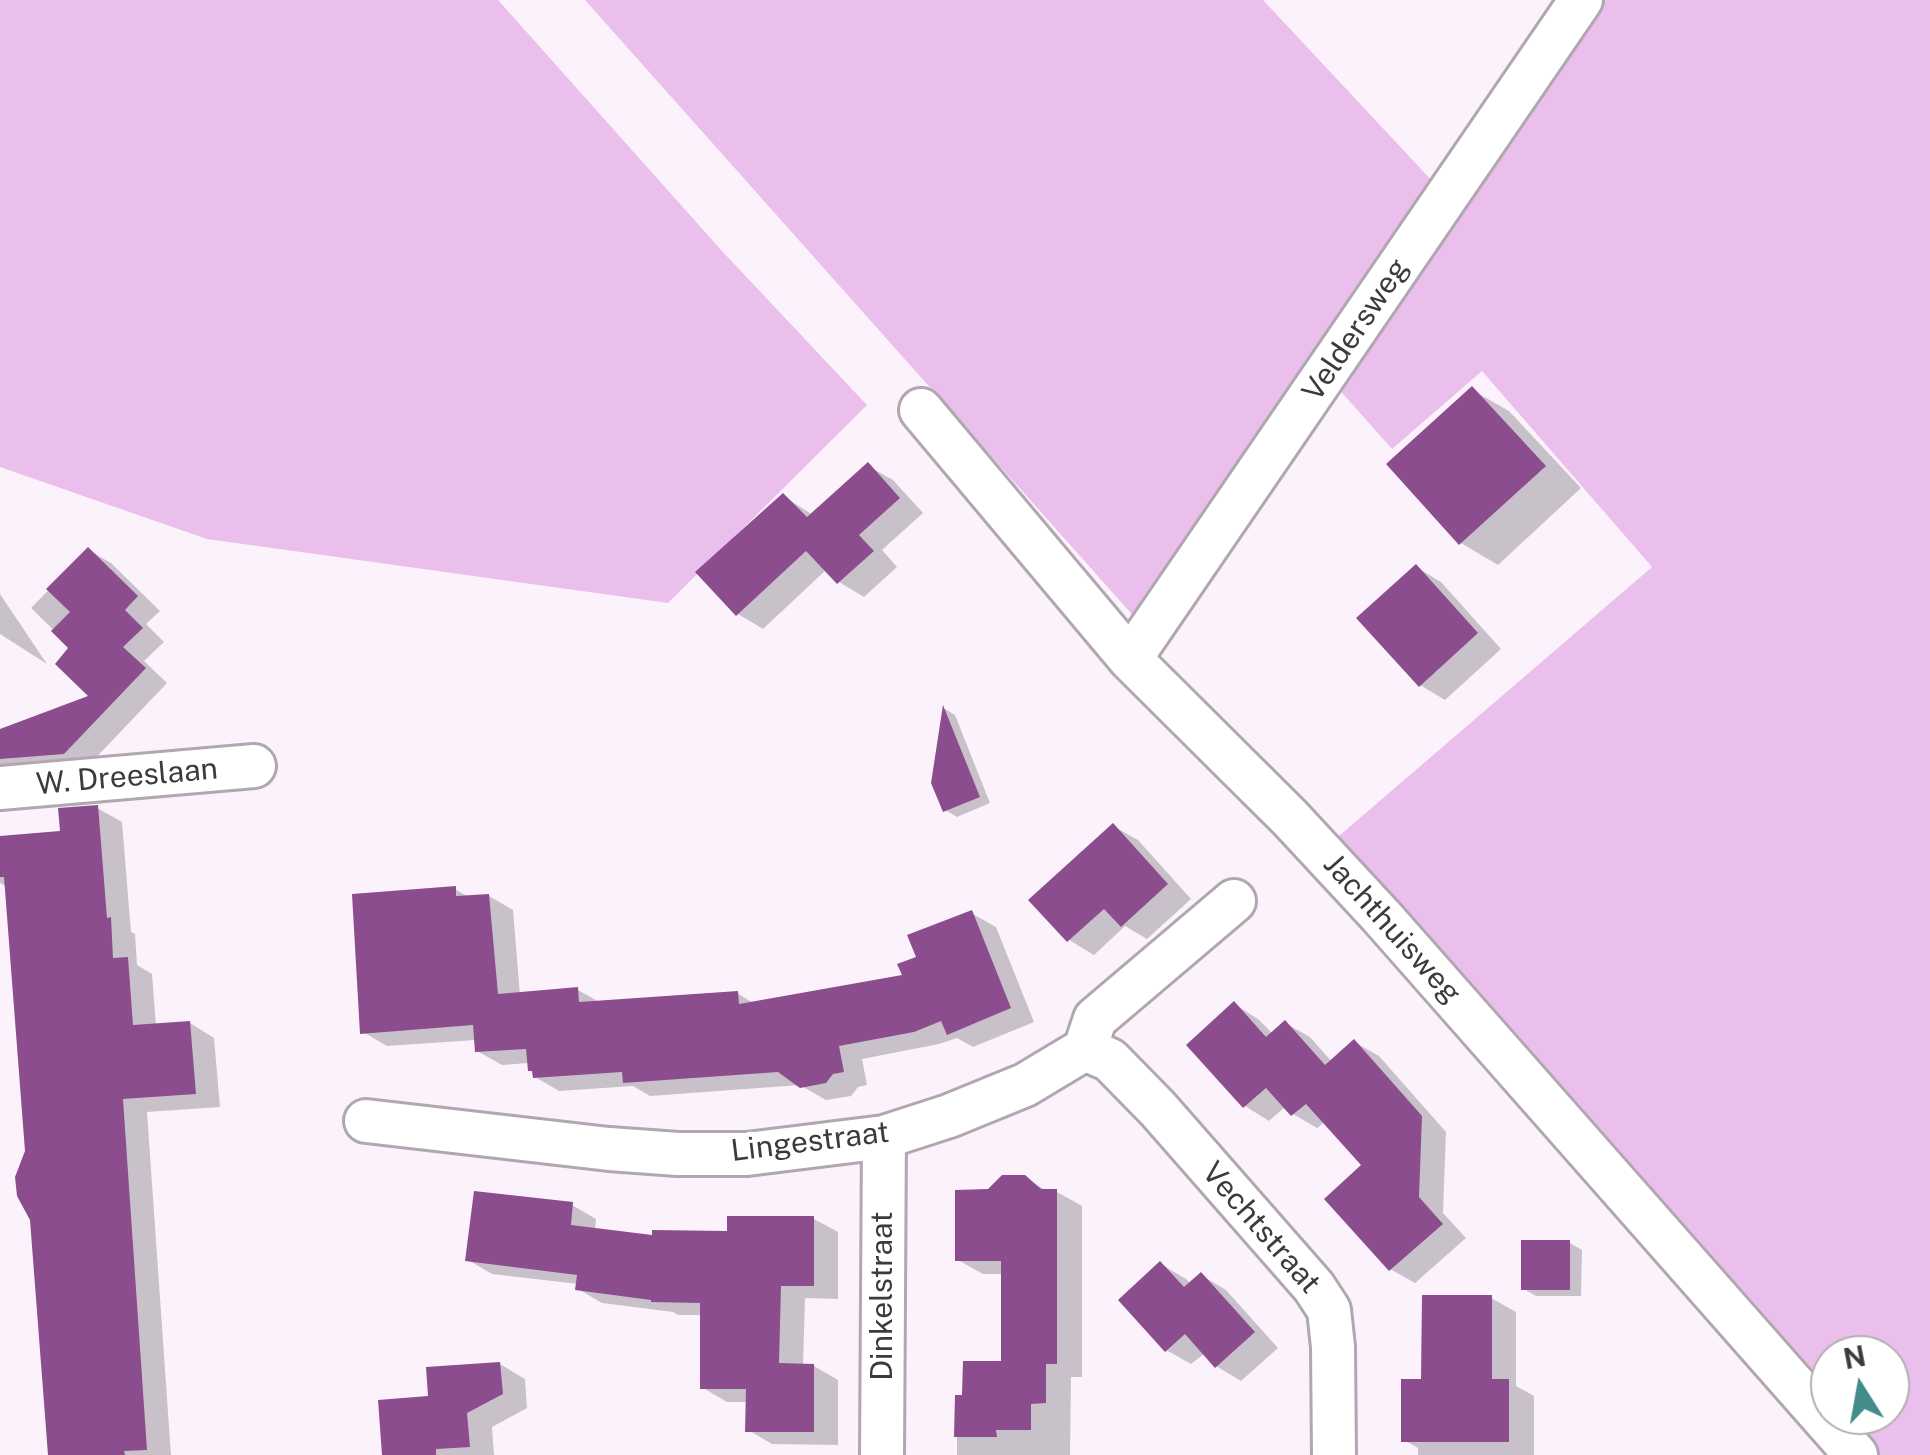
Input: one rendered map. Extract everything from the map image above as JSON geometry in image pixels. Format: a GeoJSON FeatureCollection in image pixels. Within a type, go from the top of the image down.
{"type":"FeatureCollection","features":[{"type":"Feature","properties":{"kind":"street","name":"Veldersweg"},"geometry":{"type":"LineString","coordinates":[[1130,660],[1581,0]]}},
{"type":"Feature","properties":{"kind":"street","name":"Jachthuisweg"},"geometry":{"type":"LineString","coordinates":[[921,410],[1130,660],[1290,818],[1382,916],[1856,1455]]}},
{"type":"Feature","properties":{"kind":"street","name":"W. Dreeslaan"},"geometry":{"type":"LineString","coordinates":[[0,788],[254,766]]}},
{"type":"Feature","properties":{"kind":"street"},"geometry":{"type":"LineString","coordinates":[[1085,1050],[1095,1019],[1234,901]]}},
{"type":"Feature","properties":{"kind":"street","name":"Lingestraat"},"geometry":{"type":"LineString","coordinates":[[366,1121],[678,1154],[747,1154],[884,1137],[1025,1085],[1085,1050]]}},
{"type":"Feature","properties":{"kind":"street","name":"Vechtstraat"},"geometry":{"type":"LineString","coordinates":[[1085,1050],[1110,1060],[1158,1110],[1314,1286],[1330,1310],[1334,1455]]}},
{"type":"Feature","properties":{"kind":"street","name":"Dinkelstraat"},"geometry":{"type":"LineString","coordinates":[[882,1455],[884,1137]]}},
{"type":"Feature","properties":{"kind":"shaded area"},"geometry":{"type":"Polygon","coordinates":[[[0,0],[498,0],[722,251],[867,405],[668,603],[207,539],[0,467],[0,0]]]}},
{"type":"Feature","properties":{"kind":"shaded area"},"geometry":{"type":"Polygon","coordinates":[[[585,0],[1263,0],[1436,185],[1137,620],[585,0]]]}},
{"type":"Feature","properties":{"kind":"shaded area"},"geometry":{"type":"Polygon","coordinates":[[[1602,0],[1930,0],[1930,1455],[1878,1455],[1860,1435],[1910,1435],[1910,1335],[1810,1335],[1810,1379],[1332,842],[1652,567],[1482,371],[1392,449],[1336,386],[1602,0]]]}},
{"type":"Feature","properties":{"kind":"building"},"geometry":{"type":"Polygon","coordinates":[[[1472,386],[1546,466],[1459,545],[1386,464],[1472,386]]]}},
{"type":"Feature","properties":{"kind":"building"},"geometry":{"type":"Polygon","coordinates":[[[868,462],[900,498],[859,535],[874,551],[837,584],[806,551],[736,616],[695,572],[783,493],[807,517],[868,462]]]}},
{"type":"Feature","properties":{"kind":"building"},"geometry":{"type":"Polygon","coordinates":[[[88,547],[138,596],[125,610],[143,628],[123,647],[146,668],[64,754],[0,759],[0,729],[88,696],[55,664],[68,648],[51,631],[70,612],[46,589],[88,547]]]}},
{"type":"Feature","properties":{"kind":"building"},"geometry":{"type":"Polygon","coordinates":[[[1416,564],[1478,633],[1419,687],[1356,618],[1416,564]]]}},
{"type":"Feature","properties":{"kind":"building"},"geometry":{"type":"Polygon","coordinates":[[[943,705],[980,797],[943,812],[931,783],[943,705]]]}},
{"type":"Feature","properties":{"kind":"building"},"geometry":{"type":"Polygon","coordinates":[[[98,805],[113,958],[128,957],[133,1025],[190,1021],[196,1094],[123,1099],[147,1450],[124,1451],[125,1455],[48,1455],[30,1220],[17,1196],[15,1177],[25,1151],[4,877],[0,877],[0,836],[60,831],[58,808],[98,805]]]}},
{"type":"Feature","properties":{"kind":"building"},"geometry":{"type":"Polygon","coordinates":[[[1113,823],[1168,884],[1121,927],[1104,909],[1067,942],[1028,900],[1113,823]]]}},
{"type":"Feature","properties":{"kind":"building"},"geometry":{"type":"Polygon","coordinates":[[[456,886],[456,896],[489,894],[498,994],[578,987],[579,1002],[738,991],[739,1004],[902,975],[897,964],[916,957],[907,935],[972,910],[1011,1008],[947,1035],[941,1021],[914,1032],[839,1046],[844,1072],[833,1074],[826,1083],[800,1088],[778,1072],[623,1083],[622,1072],[533,1078],[532,1071],[528,1071],[526,1049],[475,1052],[473,1025],[360,1034],[352,894],[456,886]]]}},
{"type":"Feature","properties":{"kind":"building"},"geometry":{"type":"Polygon","coordinates":[[[1234,1001],[1266,1037],[1285,1020],[1325,1065],[1354,1039],[1422,1116],[1419,1197],[1443,1224],[1389,1271],[1324,1199],[1361,1165],[1306,1104],[1291,1116],[1266,1088],[1243,1108],[1186,1045],[1234,1001]]]}},
{"type":"Feature","properties":{"kind":"building"},"geometry":{"type":"Polygon","coordinates":[[[1002,1175],[1025,1175],[1041,1189],[1057,1189],[1057,1364],[1046,1364],[1046,1403],[1031,1404],[1031,1430],[996,1430],[997,1437],[954,1437],[955,1395],[962,1395],[963,1361],[1001,1361],[1001,1261],[955,1261],[955,1190],[988,1189],[1002,1175]]]}},
{"type":"Feature","properties":{"kind":"building"},"geometry":{"type":"Polygon","coordinates":[[[474,1191],[573,1202],[571,1225],[652,1235],[652,1230],[727,1231],[727,1216],[814,1216],[814,1286],[781,1286],[779,1363],[814,1364],[814,1432],[745,1432],[746,1389],[700,1389],[700,1303],[651,1302],[575,1290],[577,1275],[465,1261],[474,1191]]]}},
{"type":"Feature","properties":{"kind":"building"},"geometry":{"type":"Polygon","coordinates":[[[1521,1240],[1570,1240],[1570,1290],[1521,1290],[1521,1240]]]}},
{"type":"Feature","properties":{"kind":"building"},"geometry":{"type":"Polygon","coordinates":[[[1160,1261],[1184,1287],[1201,1272],[1255,1332],[1215,1368],[1185,1334],[1165,1352],[1118,1300],[1160,1261]]]}},
{"type":"Feature","properties":{"kind":"building"},"geometry":{"type":"Polygon","coordinates":[[[1422,1295],[1492,1295],[1492,1379],[1509,1379],[1509,1442],[1401,1442],[1401,1379],[1421,1379],[1422,1295]]]}},
{"type":"Feature","properties":{"kind":"building"},"geometry":{"type":"Polygon","coordinates":[[[500,1362],[503,1394],[467,1413],[470,1447],[436,1449],[436,1455],[382,1455],[378,1400],[428,1396],[426,1367],[500,1362]]]}}]}
